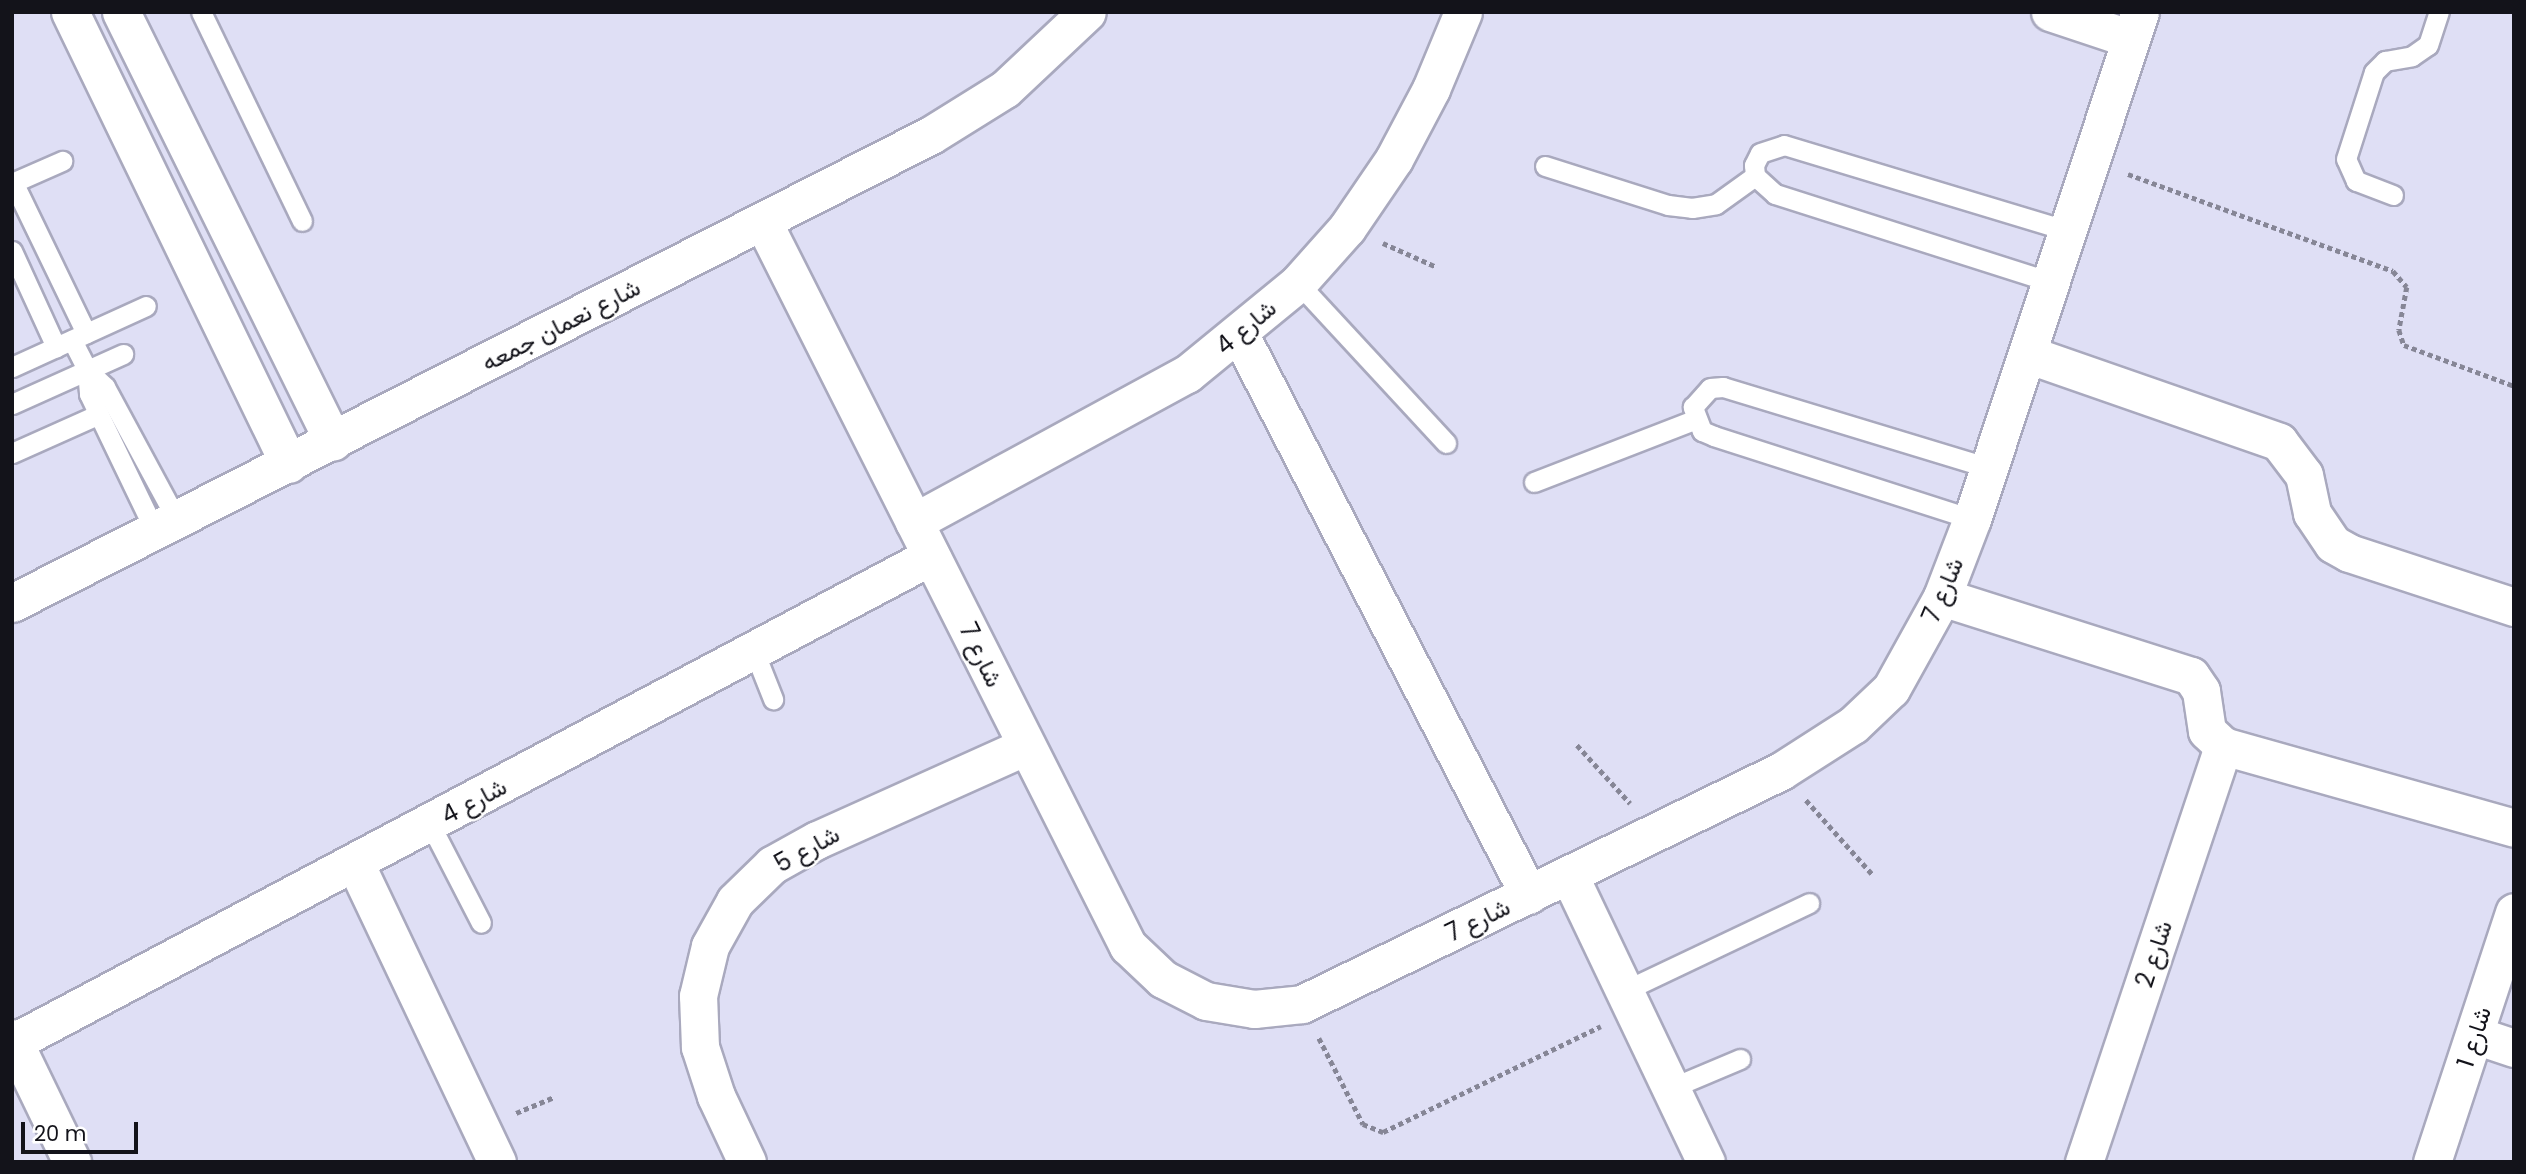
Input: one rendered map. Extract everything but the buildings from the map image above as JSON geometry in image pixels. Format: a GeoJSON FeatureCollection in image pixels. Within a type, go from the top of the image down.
{"type":"FeatureCollection","features":[{"type":"Feature","properties":{"kind":"street"},"geometry":{"type":"LineString","coordinates":[[70,12],[289,464]]}},
{"type":"Feature","properties":{"kind":"street"},"geometry":{"type":"LineString","coordinates":[[121,12],[333,441]]}},
{"type":"Feature","properties":{"kind":"street","name":"شارع نعمان جمعه"},"geometry":{"type":"LineString","coordinates":[[12,603],[931,135],[1005,89],[1087,12]]}},
{"type":"Feature","properties":{"kind":"street","name":"شارع 4"},"geometry":{"type":"LineString","coordinates":[[914,522],[1131,407],[1240,335],[1298,283],[1347,228],[1394,159],[1431,89],[1463,12]]}},
{"type":"Feature","properties":{"kind":"street"},"geometry":{"type":"LineString","coordinates":[[2050,12],[2136,25]]}},
{"type":"Feature","properties":{"kind":"street","name":"شارع 7"},"geometry":{"type":"LineString","coordinates":[[763,222],[1128,946],[1163,979],[1206,1001],[1254,1009],[1302,1004],[1781,771],[1853,725],[1891,689],[1942,597],[1972,519],[2136,25]]}},
{"type":"Feature","properties":{"kind":"street"},"geometry":{"type":"LineString","coordinates":[[1240,335],[1529,895]]}},
{"type":"Feature","properties":{"kind":"street"},"geometry":{"type":"LineString","coordinates":[[2027,354],[2279,442],[2304,475],[2312,513],[2333,544],[2349,553],[2514,607]]}},
{"type":"Feature","properties":{"kind":"street","name":"شارع 4"},"geometry":{"type":"LineString","coordinates":[[13,1040],[430,824],[932,556]]}},
{"type":"Feature","properties":{"kind":"street"},"geometry":{"type":"LineString","coordinates":[[1942,597],[2191,676],[2201,691],[2207,730],[2223,746],[2514,828]]}},
{"type":"Feature","properties":{"kind":"street","name":"شارع 5"},"geometry":{"type":"LineString","coordinates":[[747,1162],[716,1096],[699,1034],[698,996],[710,946],[735,901],[772,865],[817,840],[1026,746]]}},
{"type":"Feature","properties":{"kind":"street","name":"شارع 2"},"geometry":{"type":"LineString","coordinates":[[2084,1162],[2223,746]]}},
{"type":"Feature","properties":{"kind":"street"},"geometry":{"type":"LineString","coordinates":[[355,863],[493,1160]]}},
{"type":"Feature","properties":{"kind":"street"},"geometry":{"type":"LineString","coordinates":[[1569,875],[1706,1162]]}},
{"type":"Feature","properties":{"kind":"street","name":"شارع 1"},"geometry":{"type":"LineString","coordinates":[[2432,1162],[2514,912]]}},
{"type":"Feature","properties":{"kind":"street"},"geometry":{"type":"LineString","coordinates":[[2475,1035],[2514,1048]]}},
{"type":"Feature","properties":{"kind":"street"},"geometry":{"type":"LineString","coordinates":[[13,1040],[72,1162]]}},
{"type":"Feature","properties":{"kind":"lane"},"geometry":{"type":"LineString","coordinates":[[201,12],[302,221]]}},
{"type":"Feature","properties":{"kind":"lane"},"geometry":{"type":"LineString","coordinates":[[2393,195],[2356,181],[2348,171],[2346,159],[2374,72],[2385,61],[2412,56],[2428,45],[2439,12]]}},
{"type":"Feature","properties":{"kind":"lane"},"geometry":{"type":"LineString","coordinates":[[1545,166],[1668,205],[1692,208],[1716,204],[1755,176],[1760,153],[1784,145],[2068,231]]}},
{"type":"Feature","properties":{"kind":"lane"},"geometry":{"type":"LineString","coordinates":[[62,161],[13,182],[71,340]]}},
{"type":"Feature","properties":{"kind":"lane"},"geometry":{"type":"LineString","coordinates":[[1755,176],[1763,188],[1775,194],[2051,282]]}},
{"type":"Feature","properties":{"kind":"lane"},"geometry":{"type":"LineString","coordinates":[[12,251],[71,340],[87,370],[105,387],[166,526]]}},
{"type":"Feature","properties":{"kind":"lane"},"geometry":{"type":"LineString","coordinates":[[1298,283],[1446,443]]}},
{"type":"Feature","properties":{"kind":"lane"},"geometry":{"type":"LineString","coordinates":[[12,367],[146,306]]}},
{"type":"Feature","properties":{"kind":"lane"},"geometry":{"type":"LineString","coordinates":[[12,404],[123,354]]}},
{"type":"Feature","properties":{"kind":"lane"},"geometry":{"type":"LineString","coordinates":[[87,370],[89,394],[99,414],[166,526]]}},
{"type":"Feature","properties":{"kind":"lane"},"geometry":{"type":"LineString","coordinates":[[1972,519],[1702,431],[1694,420],[1699,395],[1723,387],[1990,468]]}},
{"type":"Feature","properties":{"kind":"lane"},"geometry":{"type":"LineString","coordinates":[[12,453],[99,414]]}},
{"type":"Feature","properties":{"kind":"lane"},"geometry":{"type":"LineString","coordinates":[[1534,482],[1694,420]]}},
{"type":"Feature","properties":{"kind":"lane"},"geometry":{"type":"LineString","coordinates":[[754,651],[773,699]]}},
{"type":"Feature","properties":{"kind":"lane"},"geometry":{"type":"LineString","coordinates":[[430,824],[481,923]]}},
{"type":"Feature","properties":{"kind":"lane"},"geometry":{"type":"LineString","coordinates":[[1629,1000],[1809,903]]}},
{"type":"Feature","properties":{"kind":"lane"},"geometry":{"type":"LineString","coordinates":[[1671,1088],[1740,1059]]}},
{"type":"Feature","properties":{"kind":"path"},"geometry":{"type":"LineString","coordinates":[[2091,161],[2393,271],[2407,287],[2399,330],[2404,345],[2514,386]]}},
{"type":"Feature","properties":{"kind":"path"},"geometry":{"type":"LineString","coordinates":[[1347,228],[1437,267]]}},
{"type":"Feature","properties":{"kind":"path"},"geometry":{"type":"LineString","coordinates":[[1577,745],[1657,832]]}},
{"type":"Feature","properties":{"kind":"path"},"geometry":{"type":"LineString","coordinates":[[1781,771],[1873,875]]}},
{"type":"Feature","properties":{"kind":"path"},"geometry":{"type":"LineString","coordinates":[[1302,1004],[1363,1124],[1383,1132],[1629,1000]]}}]}
